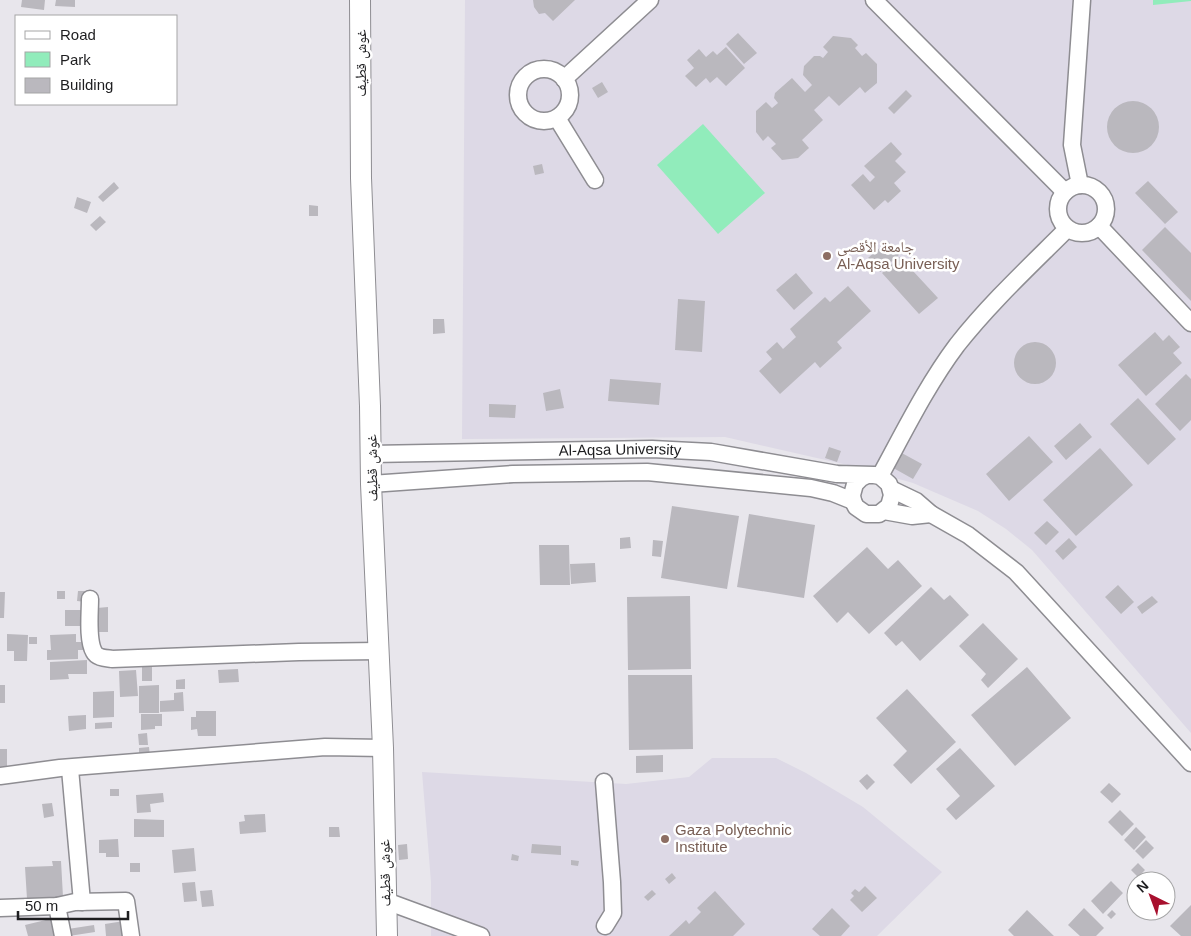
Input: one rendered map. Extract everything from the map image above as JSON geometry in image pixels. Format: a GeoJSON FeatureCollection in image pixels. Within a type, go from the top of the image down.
{"type":"FeatureCollection","features":[{"type":"Feature","properties":{"kind":"main road","name":"غوش قطيف"},"geometry":{"type":"LineString","coordinates":[[360,0],[361,178],[371,484],[383,748],[387,936]]}},
{"type":"Feature","properties":{"kind":"street"},"geometry":{"type":"LineString","coordinates":[[564,79],[650,0]]}},
{"type":"Feature","properties":{"kind":"street"},"geometry":{"type":"LineString","coordinates":[[874,0],[1064,192]]}},
{"type":"Feature","properties":{"kind":"street"},"geometry":{"type":"LineString","coordinates":[[1080,185],[1072,146],[1082,0]]}},
{"type":"Feature","properties":{"kind":"street"},"geometry":{"type":"LineString","coordinates":[[1082,20],[1094,0]]}},
{"type":"Feature","properties":{"kind":"street"},"geometry":{"type":"LineString","coordinates":[[542,69],[558,73],[564,79],[568,85],[570,100],[563,114],[549,121],[541,122],[525,114],[520,107],[518,91],[526,76],[542,69]]}},
{"type":"Feature","properties":{"kind":"street"},"geometry":{"type":"LineString","coordinates":[[557,118],[595,180]]}},
{"type":"Feature","properties":{"kind":"street"},"geometry":{"type":"LineString","coordinates":[[1080,185],[1094,188],[1104,198],[1106,213],[1104,220],[1099,226],[1087,233],[1073,232],[1062,223],[1058,215],[1060,199],[1064,192],[1071,187],[1080,185]]}},
{"type":"Feature","properties":{"kind":"street"},"geometry":{"type":"LineString","coordinates":[[1099,226],[1191,323]]}},
{"type":"Feature","properties":{"kind":"street"},"geometry":{"type":"LineString","coordinates":[[874,476],[956,346],[990,307],[1067,228]]}},
{"type":"Feature","properties":{"kind":"street","name":"Al-Aqsa University"},"geometry":{"type":"LineString","coordinates":[[371,454],[683,450],[711,452],[837,474],[874,476]]}},
{"type":"Feature","properties":{"kind":"street","name":"Al-Aqsa University"},"geometry":{"type":"LineString","coordinates":[[371,484],[513,474],[647,472],[811,488],[834,493],[853,501]]}},
{"type":"Feature","properties":{"kind":"street"},"geometry":{"type":"LineString","coordinates":[[884,511],[891,501],[891,489],[885,479],[874,476],[856,482],[853,488],[853,501],[856,507],[866,514],[872,515],[884,511],[912,516],[931,514]]}},
{"type":"Feature","properties":{"kind":"street"},"geometry":{"type":"LineString","coordinates":[[891,489],[916,501],[931,514],[968,535],[1016,572],[1191,763]]}},
{"type":"Feature","properties":{"kind":"street"},"geometry":{"type":"LineString","coordinates":[[90,599],[91,637],[94,652],[98,656],[112,659],[379,651]]}},
{"type":"Feature","properties":{"kind":"street"},"geometry":{"type":"LineString","coordinates":[[0,776],[60,768],[325,747],[383,748]]}},
{"type":"Feature","properties":{"kind":"street"},"geometry":{"type":"LineString","coordinates":[[70,768],[82,902]]}},
{"type":"Feature","properties":{"kind":"street"},"geometry":{"type":"LineString","coordinates":[[604,782],[613,913],[605,926]]}},
{"type":"Feature","properties":{"kind":"street"},"geometry":{"type":"LineString","coordinates":[[0,908],[126,901],[131,936]]}},
{"type":"Feature","properties":{"kind":"street"},"geometry":{"type":"LineString","coordinates":[[386,901],[481,936]]}},
{"type":"Feature","properties":{"kind":"street"},"geometry":{"type":"LineString","coordinates":[[57,906],[63,936]]}},
{"type":"Feature","properties":{"kind":"shaded area","name":"جامعة الأقصى Al-Aqsa University"},"geometry":{"type":"Polygon","coordinates":[[[465,0],[1191,0],[1191,733],[1032,550],[1006,529],[978,511],[913,483],[852,466],[725,437],[462,439],[465,0]]]}},
{"type":"Feature","properties":{"kind":"shaded area","name":"Gaza Polytechnic Institute"},"geometry":{"type":"Polygon","coordinates":[[[712,758],[776,758],[806,773],[863,807],[942,872],[877,936],[431,936],[431,882],[422,772],[626,784],[689,777],[712,758]]]}},
{"type":"Feature","properties":{"kind":"green space"},"geometry":{"type":"Polygon","coordinates":[[[1153,0],[1191,0],[1191,1],[1153,5],[1153,0]]]}},
{"type":"Feature","properties":{"kind":"green space"},"geometry":{"type":"Polygon","coordinates":[[[703,124],[765,193],[718,234],[657,165],[703,124]]]}},
{"type":"Feature","properties":{"kind":"building"},"geometry":{"type":"Polygon","coordinates":[[[22,0],[45,0],[44,10],[21,7],[22,0]]]}},
{"type":"Feature","properties":{"kind":"building"},"geometry":{"type":"Polygon","coordinates":[[[56,0],[75,0],[75,7],[55,6],[56,0]]]}},
{"type":"Feature","properties":{"kind":"building"},"geometry":{"type":"Polygon","coordinates":[[[533,0],[575,0],[553,21],[545,13],[539,14],[534,7],[533,0]]]}},
{"type":"Feature","properties":{"kind":"building"},"geometry":{"type":"Polygon","coordinates":[[[738,33],[757,53],[744,64],[726,44],[738,33]]]}},
{"type":"Feature","properties":{"kind":"building"},"geometry":{"type":"Polygon","coordinates":[[[833,36],[851,38],[858,45],[855,48],[862,56],[866,53],[877,64],[877,83],[865,93],[860,87],[839,106],[829,96],[814,110],[823,120],[802,140],[809,148],[798,158],[782,160],[771,148],[776,144],[768,136],[763,141],[756,132],[756,111],[766,102],[772,108],[778,103],[774,98],[775,93],[792,78],[805,92],[812,85],[803,75],[804,66],[814,56],[823,58],[828,52],[823,47],[833,36]]]}},
{"type":"Feature","properties":{"kind":"building"},"geometry":{"type":"Polygon","coordinates":[[[726,47],[745,68],[726,86],[717,77],[710,83],[706,78],[696,87],[685,76],[694,68],[687,60],[699,49],[706,57],[713,51],[717,55],[726,47]]]}},
{"type":"Feature","properties":{"kind":"building"},"geometry":{"type":"Polygon","coordinates":[[[602,82],[608,92],[598,98],[592,88],[602,82]]]}},
{"type":"Feature","properties":{"kind":"building"},"geometry":{"type":"Polygon","coordinates":[[[906,90],[912,96],[894,114],[888,108],[906,90]]]}},
{"type":"Feature","properties":{"kind":"building"},"geometry":{"type":"Polygon","coordinates":[[[1128,101],[1138,101],[1147,105],[1155,113],[1159,127],[1155,141],[1147,149],[1138,153],[1128,153],[1119,149],[1111,141],[1107,132],[1107,122],[1111,113],[1119,105],[1128,101]]]}},
{"type":"Feature","properties":{"kind":"building"},"geometry":{"type":"Polygon","coordinates":[[[891,142],[902,154],[895,161],[906,172],[894,183],[901,191],[888,203],[885,200],[874,210],[851,185],[863,174],[870,182],[875,177],[864,166],[891,142]]]}},
{"type":"Feature","properties":{"kind":"building"},"geometry":{"type":"Polygon","coordinates":[[[542,164],[544,173],[535,175],[533,166],[542,164]]]}},
{"type":"Feature","properties":{"kind":"building"},"geometry":{"type":"Polygon","coordinates":[[[1148,181],[1178,212],[1165,224],[1135,193],[1148,181]]]}},
{"type":"Feature","properties":{"kind":"building"},"geometry":{"type":"Polygon","coordinates":[[[114,182],[119,188],[103,202],[98,197],[114,182]]]}},
{"type":"Feature","properties":{"kind":"building"},"geometry":{"type":"Polygon","coordinates":[[[77,197],[91,202],[87,213],[74,208],[77,197]]]}},
{"type":"Feature","properties":{"kind":"building"},"geometry":{"type":"Polygon","coordinates":[[[309,205],[318,206],[318,216],[309,216],[309,205]]]}},
{"type":"Feature","properties":{"kind":"building"},"geometry":{"type":"Polygon","coordinates":[[[100,216],[106,222],[96,231],[90,225],[100,216]]]}},
{"type":"Feature","properties":{"kind":"building"},"geometry":{"type":"Polygon","coordinates":[[[1165,227],[1191,253],[1191,301],[1142,250],[1165,227]]]}},
{"type":"Feature","properties":{"kind":"building"},"geometry":{"type":"Polygon","coordinates":[[[888,241],[900,254],[880,272],[868,258],[888,241]]]}},
{"type":"Feature","properties":{"kind":"building"},"geometry":{"type":"Polygon","coordinates":[[[900,257],[938,298],[919,314],[882,273],[900,257]]]}},
{"type":"Feature","properties":{"kind":"building"},"geometry":{"type":"Polygon","coordinates":[[[796,273],[813,293],[794,310],[776,290],[796,273]]]}},
{"type":"Feature","properties":{"kind":"building"},"geometry":{"type":"Polygon","coordinates":[[[848,286],[871,311],[837,342],[842,348],[820,368],[815,362],[780,394],[759,371],[772,359],[766,352],[777,342],[783,349],[796,337],[790,329],[825,297],[830,302],[848,286]]]}},
{"type":"Feature","properties":{"kind":"building"},"geometry":{"type":"Polygon","coordinates":[[[678,299],[705,301],[702,352],[675,350],[678,299]]]}},
{"type":"Feature","properties":{"kind":"building"},"geometry":{"type":"Polygon","coordinates":[[[433,319],[444,319],[445,333],[433,334],[433,319]]]}},
{"type":"Feature","properties":{"kind":"building"},"geometry":{"type":"Polygon","coordinates":[[[1155,332],[1163,341],[1169,335],[1180,347],[1173,353],[1182,363],[1146,396],[1118,365],[1155,332]]]}},
{"type":"Feature","properties":{"kind":"building"},"geometry":{"type":"Polygon","coordinates":[[[1031,342],[1039,342],[1050,348],[1056,363],[1050,378],[1039,384],[1031,384],[1020,378],[1014,367],[1014,359],[1020,348],[1031,342]]]}},
{"type":"Feature","properties":{"kind":"building"},"geometry":{"type":"Polygon","coordinates":[[[1186,374],[1191,379],[1191,420],[1180,431],[1155,404],[1186,374]]]}},
{"type":"Feature","properties":{"kind":"building"},"geometry":{"type":"Polygon","coordinates":[[[610,379],[661,383],[659,405],[608,401],[610,379]]]}},
{"type":"Feature","properties":{"kind":"building"},"geometry":{"type":"Polygon","coordinates":[[[560,389],[564,408],[546,411],[543,393],[560,389]]]}},
{"type":"Feature","properties":{"kind":"building"},"geometry":{"type":"Polygon","coordinates":[[[1138,398],[1176,439],[1148,465],[1110,424],[1138,398]]]}},
{"type":"Feature","properties":{"kind":"building"},"geometry":{"type":"Polygon","coordinates":[[[489,404],[516,405],[515,418],[489,417],[489,404]]]}},
{"type":"Feature","properties":{"kind":"building"},"geometry":{"type":"Polygon","coordinates":[[[1080,423],[1092,437],[1066,460],[1054,446],[1080,423]]]}},
{"type":"Feature","properties":{"kind":"building"},"geometry":{"type":"Polygon","coordinates":[[[1029,436],[1053,462],[1009,501],[986,474],[1029,436]]]}},
{"type":"Feature","properties":{"kind":"building"},"geometry":{"type":"Polygon","coordinates":[[[887,445],[922,464],[913,479],[879,460],[887,445]]]}},
{"type":"Feature","properties":{"kind":"building"},"geometry":{"type":"Polygon","coordinates":[[[829,447],[841,451],[837,462],[825,458],[829,447]]]}},
{"type":"Feature","properties":{"kind":"building"},"geometry":{"type":"Polygon","coordinates":[[[1100,448],[1133,485],[1076,536],[1043,500],[1100,448]]]}},
{"type":"Feature","properties":{"kind":"building"},"geometry":{"type":"Polygon","coordinates":[[[672,506],[739,516],[727,589],[661,578],[672,506]]]}},
{"type":"Feature","properties":{"kind":"building"},"geometry":{"type":"Polygon","coordinates":[[[749,514],[815,525],[804,598],[737,587],[749,514]]]}},
{"type":"Feature","properties":{"kind":"building"},"geometry":{"type":"Polygon","coordinates":[[[1047,521],[1059,532],[1046,545],[1034,533],[1047,521]]]}},
{"type":"Feature","properties":{"kind":"building"},"geometry":{"type":"Polygon","coordinates":[[[630,537],[631,548],[620,549],[620,538],[630,537]]]}},
{"type":"Feature","properties":{"kind":"building"},"geometry":{"type":"Polygon","coordinates":[[[1069,538],[1077,547],[1063,560],[1055,551],[1069,538]]]}},
{"type":"Feature","properties":{"kind":"building"},"geometry":{"type":"Polygon","coordinates":[[[653,540],[663,541],[661,557],[652,556],[653,540]]]}},
{"type":"Feature","properties":{"kind":"building"},"geometry":{"type":"Polygon","coordinates":[[[539,545],[569,545],[570,585],[540,585],[539,545]]]}},
{"type":"Feature","properties":{"kind":"building"},"geometry":{"type":"Polygon","coordinates":[[[867,547],[888,569],[898,560],[922,586],[869,634],[848,612],[837,623],[813,596],[867,547]]]}},
{"type":"Feature","properties":{"kind":"building"},"geometry":{"type":"Polygon","coordinates":[[[595,563],[596,582],[571,584],[570,564],[595,563]]]}},
{"type":"Feature","properties":{"kind":"building"},"geometry":{"type":"Polygon","coordinates":[[[1118,585],[1134,602],[1121,614],[1105,597],[1118,585]]]}},
{"type":"Feature","properties":{"kind":"building"},"geometry":{"type":"Polygon","coordinates":[[[931,587],[944,600],[950,595],[969,615],[920,661],[902,641],[896,646],[884,633],[931,587]]]}},
{"type":"Feature","properties":{"kind":"building"},"geometry":{"type":"Polygon","coordinates":[[[57,591],[65,591],[65,599],[57,599],[57,591]]]}},
{"type":"Feature","properties":{"kind":"building"},"geometry":{"type":"Polygon","coordinates":[[[78,591],[87,591],[86,602],[77,601],[78,591]]]}},
{"type":"Feature","properties":{"kind":"building"},"geometry":{"type":"Polygon","coordinates":[[[0,592],[5,592],[4,618],[0,618],[0,592]]]}},
{"type":"Feature","properties":{"kind":"building"},"geometry":{"type":"Polygon","coordinates":[[[690,596],[691,669],[628,670],[627,597],[690,596]]]}},
{"type":"Feature","properties":{"kind":"building"},"geometry":{"type":"Polygon","coordinates":[[[1152,596],[1158,602],[1142,614],[1137,607],[1152,596]]]}},
{"type":"Feature","properties":{"kind":"building"},"geometry":{"type":"Polygon","coordinates":[[[108,607],[108,632],[98,632],[97,608],[108,607]]]}},
{"type":"Feature","properties":{"kind":"building"},"geometry":{"type":"Polygon","coordinates":[[[65,610],[86,610],[86,619],[80,619],[80,626],[65,626],[65,610]]]}},
{"type":"Feature","properties":{"kind":"building"},"geometry":{"type":"Polygon","coordinates":[[[983,623],[1018,659],[988,688],[981,680],[986,674],[959,646],[983,623]]]}},
{"type":"Feature","properties":{"kind":"building"},"geometry":{"type":"Polygon","coordinates":[[[7,634],[28,635],[27,661],[14,661],[14,651],[7,651],[7,634]]]}},
{"type":"Feature","properties":{"kind":"building"},"geometry":{"type":"Polygon","coordinates":[[[76,634],[76,642],[87,642],[88,650],[78,650],[78,659],[47,660],[47,650],[51,650],[50,635],[76,634]]]}},
{"type":"Feature","properties":{"kind":"building"},"geometry":{"type":"Polygon","coordinates":[[[29,637],[37,637],[37,644],[29,644],[29,637]]]}},
{"type":"Feature","properties":{"kind":"building"},"geometry":{"type":"Polygon","coordinates":[[[87,660],[87,674],[68,674],[69,679],[50,680],[50,662],[87,660]]]}},
{"type":"Feature","properties":{"kind":"building"},"geometry":{"type":"Polygon","coordinates":[[[142,666],[152,666],[152,681],[142,681],[142,666]]]}},
{"type":"Feature","properties":{"kind":"building"},"geometry":{"type":"Polygon","coordinates":[[[1027,667],[1071,718],[1015,766],[971,715],[1027,667]]]}},
{"type":"Feature","properties":{"kind":"building"},"geometry":{"type":"Polygon","coordinates":[[[238,669],[239,682],[219,683],[218,670],[238,669]]]}},
{"type":"Feature","properties":{"kind":"building"},"geometry":{"type":"Polygon","coordinates":[[[136,670],[138,696],[120,697],[119,671],[136,670]]]}},
{"type":"Feature","properties":{"kind":"building"},"geometry":{"type":"Polygon","coordinates":[[[628,675],[692,675],[693,749],[629,750],[628,675]]]}},
{"type":"Feature","properties":{"kind":"building"},"geometry":{"type":"Polygon","coordinates":[[[185,679],[185,689],[176,689],[176,680],[185,679]]]}},
{"type":"Feature","properties":{"kind":"building"},"geometry":{"type":"Polygon","coordinates":[[[0,685],[5,685],[5,703],[0,703],[0,685]]]}},
{"type":"Feature","properties":{"kind":"building"},"geometry":{"type":"Polygon","coordinates":[[[159,685],[159,713],[139,713],[139,686],[159,685]]]}},
{"type":"Feature","properties":{"kind":"building"},"geometry":{"type":"Polygon","coordinates":[[[907,689],[956,742],[911,784],[893,765],[907,751],[876,718],[907,689]]]}},
{"type":"Feature","properties":{"kind":"building"},"geometry":{"type":"Polygon","coordinates":[[[114,691],[114,717],[93,718],[93,692],[114,691]]]}},
{"type":"Feature","properties":{"kind":"building"},"geometry":{"type":"Polygon","coordinates":[[[183,692],[184,711],[160,712],[160,701],[174,700],[174,693],[183,692]]]}},
{"type":"Feature","properties":{"kind":"building"},"geometry":{"type":"Polygon","coordinates":[[[196,711],[216,711],[216,736],[198,736],[197,729],[191,730],[191,717],[196,717],[196,711]]]}},
{"type":"Feature","properties":{"kind":"building"},"geometry":{"type":"Polygon","coordinates":[[[141,714],[162,714],[162,726],[155,726],[155,729],[141,730],[141,714]]]}},
{"type":"Feature","properties":{"kind":"building"},"geometry":{"type":"Polygon","coordinates":[[[86,715],[86,729],[69,731],[68,716],[86,715]]]}},
{"type":"Feature","properties":{"kind":"building"},"geometry":{"type":"Polygon","coordinates":[[[112,722],[112,728],[95,729],[95,723],[112,722]]]}},
{"type":"Feature","properties":{"kind":"building"},"geometry":{"type":"Polygon","coordinates":[[[147,733],[148,745],[139,745],[138,734],[147,733]]]}},
{"type":"Feature","properties":{"kind":"building"},"geometry":{"type":"Polygon","coordinates":[[[149,747],[150,757],[139,758],[139,748],[149,747]]]}},
{"type":"Feature","properties":{"kind":"building"},"geometry":{"type":"Polygon","coordinates":[[[960,748],[995,786],[956,820],[946,809],[960,796],[936,769],[960,748]]]}},
{"type":"Feature","properties":{"kind":"building"},"geometry":{"type":"Polygon","coordinates":[[[0,749],[7,749],[7,768],[0,768],[0,749]]]}},
{"type":"Feature","properties":{"kind":"building"},"geometry":{"type":"Polygon","coordinates":[[[663,755],[663,772],[636,773],[636,756],[663,755]]]}},
{"type":"Feature","properties":{"kind":"building"},"geometry":{"type":"Polygon","coordinates":[[[867,774],[875,782],[867,790],[859,781],[867,774]]]}},
{"type":"Feature","properties":{"kind":"building"},"geometry":{"type":"Polygon","coordinates":[[[1109,783],[1121,794],[1112,803],[1100,792],[1109,783]]]}},
{"type":"Feature","properties":{"kind":"building"},"geometry":{"type":"Polygon","coordinates":[[[110,789],[119,789],[119,796],[110,796],[110,789]]]}},
{"type":"Feature","properties":{"kind":"building"},"geometry":{"type":"Polygon","coordinates":[[[163,793],[164,802],[150,804],[151,812],[137,813],[136,795],[163,793]]]}},
{"type":"Feature","properties":{"kind":"building"},"geometry":{"type":"Polygon","coordinates":[[[52,803],[54,816],[44,818],[42,804],[52,803]]]}},
{"type":"Feature","properties":{"kind":"building"},"geometry":{"type":"Polygon","coordinates":[[[1120,810],[1134,824],[1122,836],[1108,822],[1120,810]]]}},
{"type":"Feature","properties":{"kind":"building"},"geometry":{"type":"Polygon","coordinates":[[[265,814],[266,832],[240,834],[239,822],[245,821],[244,815],[265,814]]]}},
{"type":"Feature","properties":{"kind":"building"},"geometry":{"type":"Polygon","coordinates":[[[134,819],[164,820],[164,837],[134,837],[134,819]]]}},
{"type":"Feature","properties":{"kind":"building"},"geometry":{"type":"Polygon","coordinates":[[[329,827],[339,827],[340,837],[329,837],[329,827]]]}},
{"type":"Feature","properties":{"kind":"building"},"geometry":{"type":"Polygon","coordinates":[[[1136,827],[1146,837],[1134,850],[1124,840],[1136,827]]]}},
{"type":"Feature","properties":{"kind":"building"},"geometry":{"type":"Polygon","coordinates":[[[118,839],[119,857],[106,857],[106,853],[99,853],[99,840],[118,839]]]}},
{"type":"Feature","properties":{"kind":"building"},"geometry":{"type":"Polygon","coordinates":[[[1146,840],[1154,848],[1143,859],[1135,851],[1146,840]]]}},
{"type":"Feature","properties":{"kind":"building"},"geometry":{"type":"Polygon","coordinates":[[[407,844],[408,859],[399,860],[398,845],[407,844]]]}},
{"type":"Feature","properties":{"kind":"building"},"geometry":{"type":"Polygon","coordinates":[[[532,844],[561,846],[561,855],[531,853],[532,844]]]}},
{"type":"Feature","properties":{"kind":"building"},"geometry":{"type":"Polygon","coordinates":[[[194,848],[196,871],[174,873],[172,850],[194,848]]]}},
{"type":"Feature","properties":{"kind":"building"},"geometry":{"type":"Polygon","coordinates":[[[512,854],[519,856],[518,861],[511,860],[512,854]]]}},
{"type":"Feature","properties":{"kind":"building"},"geometry":{"type":"Polygon","coordinates":[[[571,860],[579,861],[578,866],[571,865],[571,860]]]}},
{"type":"Feature","properties":{"kind":"building"},"geometry":{"type":"Polygon","coordinates":[[[52,861],[61,861],[63,897],[27,899],[25,867],[53,866],[52,861]]]}},
{"type":"Feature","properties":{"kind":"building"},"geometry":{"type":"Polygon","coordinates":[[[130,863],[140,863],[140,872],[130,872],[130,863]]]}},
{"type":"Feature","properties":{"kind":"building"},"geometry":{"type":"Polygon","coordinates":[[[1138,863],[1145,870],[1132,871],[1138,863]]]}},
{"type":"Feature","properties":{"kind":"building"},"geometry":{"type":"Polygon","coordinates":[[[672,873],[676,878],[669,884],[665,879],[672,873]]]}},
{"type":"Feature","properties":{"kind":"building"},"geometry":{"type":"Polygon","coordinates":[[[1111,881],[1123,893],[1103,914],[1091,901],[1111,881]]]}},
{"type":"Feature","properties":{"kind":"building"},"geometry":{"type":"Polygon","coordinates":[[[195,882],[197,901],[184,902],[182,883],[195,882]]]}},
{"type":"Feature","properties":{"kind":"building"},"geometry":{"type":"Polygon","coordinates":[[[865,886],[877,898],[862,912],[850,900],[854,896],[851,893],[855,889],[859,892],[865,886]]]}},
{"type":"Feature","properties":{"kind":"building"},"geometry":{"type":"Polygon","coordinates":[[[212,890],[214,906],[202,907],[200,891],[212,890]]]}},
{"type":"Feature","properties":{"kind":"building"},"geometry":{"type":"Polygon","coordinates":[[[652,890],[656,894],[648,901],[644,897],[652,890]]]}},
{"type":"Feature","properties":{"kind":"building"},"geometry":{"type":"Polygon","coordinates":[[[715,891],[745,924],[733,936],[669,936],[686,920],[689,924],[701,912],[697,908],[715,891]]]}},
{"type":"Feature","properties":{"kind":"building"},"geometry":{"type":"Polygon","coordinates":[[[1191,905],[1191,936],[1181,936],[1170,926],[1191,905]]]}},
{"type":"Feature","properties":{"kind":"building"},"geometry":{"type":"Polygon","coordinates":[[[832,908],[850,926],[841,936],[820,936],[812,929],[832,908]]]}},
{"type":"Feature","properties":{"kind":"building"},"geometry":{"type":"Polygon","coordinates":[[[1084,908],[1104,928],[1096,936],[1080,936],[1068,925],[1084,908]]]}},
{"type":"Feature","properties":{"kind":"building"},"geometry":{"type":"Polygon","coordinates":[[[1027,910],[1054,936],[1014,936],[1008,930],[1027,910]]]}},
{"type":"Feature","properties":{"kind":"building"},"geometry":{"type":"Polygon","coordinates":[[[1112,910],[1116,914],[1111,919],[1107,915],[1112,910]]]}},
{"type":"Feature","properties":{"kind":"building"},"geometry":{"type":"Polygon","coordinates":[[[54,918],[58,936],[28,936],[25,925],[54,918]]]}},
{"type":"Feature","properties":{"kind":"building"},"geometry":{"type":"Polygon","coordinates":[[[124,921],[126,936],[106,936],[105,924],[124,921]]]}},
{"type":"Feature","properties":{"kind":"building"},"geometry":{"type":"Polygon","coordinates":[[[94,925],[95,932],[69,936],[68,929],[94,925]]]}},
{"type":"Feature","properties":{"kind":"place","name":"جامعة الأقصى Al-Aqsa University"},"geometry":{"type":"Point","coordinates":[827,256]}},
{"type":"Feature","properties":{"kind":"place","name":"Gaza Polytechnic Institute"},"geometry":{"type":"Point","coordinates":[665,839]}}]}
